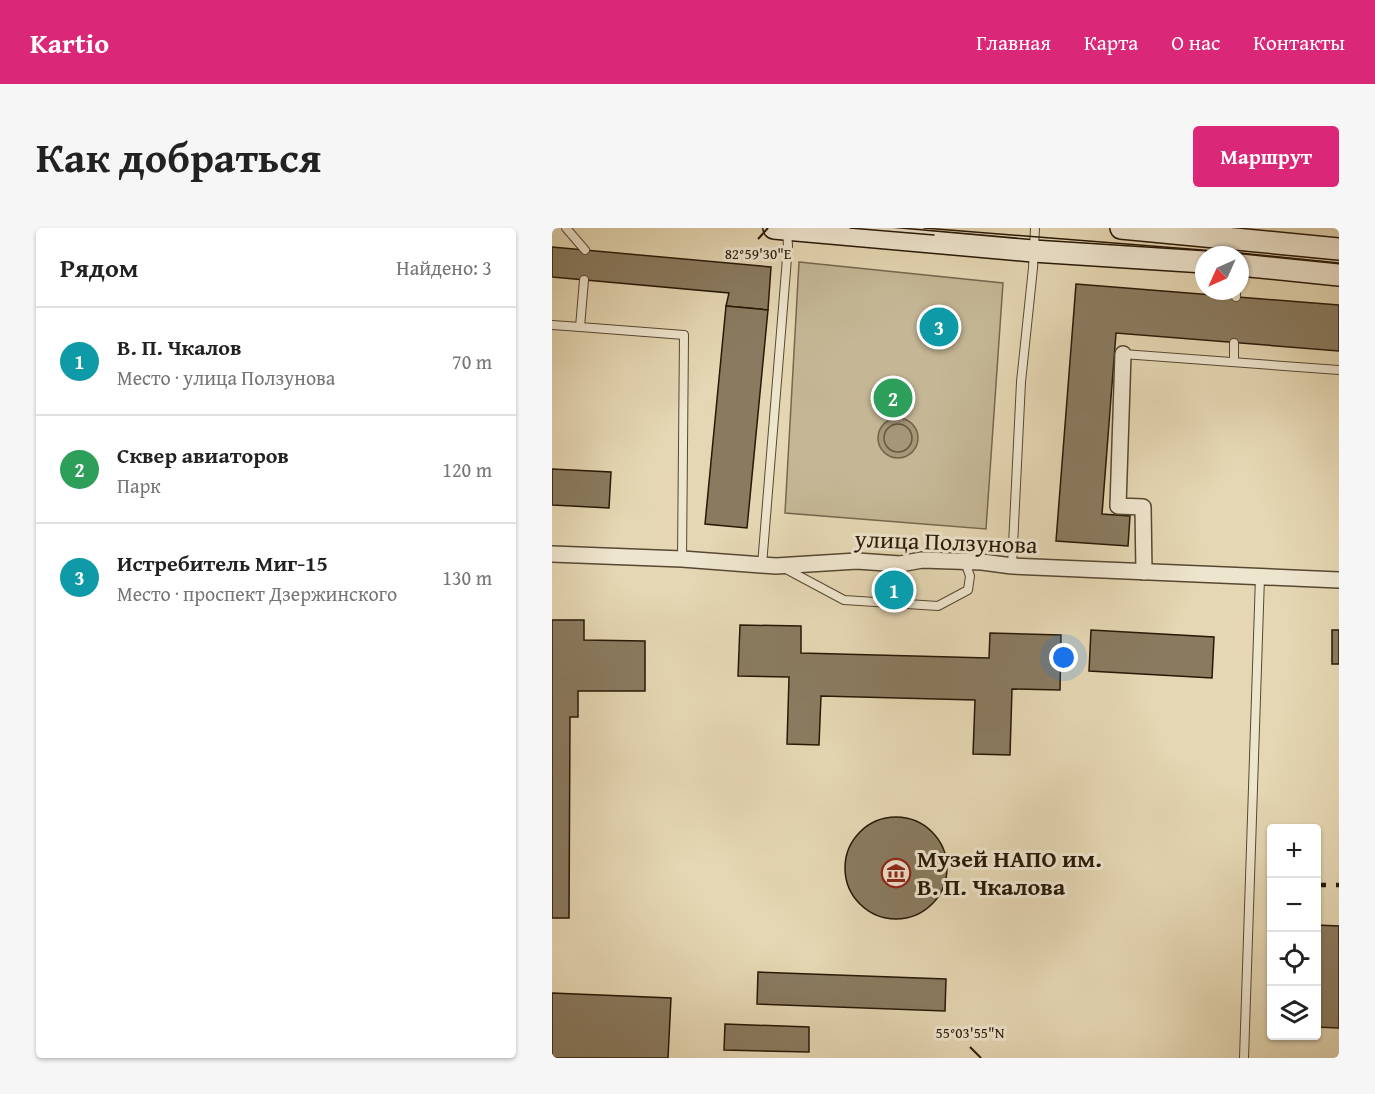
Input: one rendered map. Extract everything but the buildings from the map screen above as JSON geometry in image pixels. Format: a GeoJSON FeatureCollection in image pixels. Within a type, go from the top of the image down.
{"type":"FeatureCollection","features":[{"type":"Feature","properties":{"kind":"main road"},"geometry":{"type":"LineString","coordinates":[[782,228],[1034,251],[1195,261]]}},
{"type":"Feature","properties":{"kind":"main road"},"geometry":{"type":"LineString","coordinates":[[1121,228],[1219,246]]}},
{"type":"Feature","properties":{"kind":"main road"},"geometry":{"type":"LineString","coordinates":[[1249,250],[1339,249]]}},
{"type":"Feature","properties":{"kind":"main road"},"geometry":{"type":"LineString","coordinates":[[1249,252],[1339,275]]}},
{"type":"Feature","properties":{"kind":"street"},"geometry":{"type":"LineString","coordinates":[[1123,354],[1118,506],[1143,507],[1144,572]]}},
{"type":"Feature","properties":{"kind":"street","name":"улица Ползунова"},"geometry":{"type":"LineString","coordinates":[[552,554],[769,565],[857,561],[900,564],[922,560],[1339,580]]}},
{"type":"Feature","properties":{"kind":"lane"},"geometry":{"type":"LineString","coordinates":[[566,228],[585,250]]}},
{"type":"Feature","properties":{"kind":"lane"},"geometry":{"type":"LineString","coordinates":[[782,228],[788,246],[769,565],[785,568],[844,600],[938,606],[968,590],[970,576],[965,562]]}},
{"type":"Feature","properties":{"kind":"lane"},"geometry":{"type":"LineString","coordinates":[[1012,566],[1021,382],[1035,228]]}},
{"type":"Feature","properties":{"kind":"lane"},"geometry":{"type":"LineString","coordinates":[[580,327],[584,280]]}},
{"type":"Feature","properties":{"kind":"lane"},"geometry":{"type":"LineString","coordinates":[[552,325],[684,335],[682,559]]}},
{"type":"Feature","properties":{"kind":"lane"},"geometry":{"type":"LineString","coordinates":[[1234,343],[1234,362]]}},
{"type":"Feature","properties":{"kind":"lane"},"geometry":{"type":"LineString","coordinates":[[1123,354],[1339,370]]}},
{"type":"Feature","properties":{"kind":"lane"},"geometry":{"type":"LineString","coordinates":[[1244,1058],[1260,577]]}},
{"type":"Feature","properties":{"kind":"shaded area"},"geometry":{"type":"Polygon","coordinates":[[[799,262],[1003,283],[986,529],[785,513],[799,262]]]}},
{"type":"Feature","properties":{"kind":"water"},"geometry":{"type":"Polygon","coordinates":[[[898,418],[912,424],[918,438],[912,452],[898,458],[884,452],[878,438],[884,424],[898,418]]]}},
{"type":"Feature","properties":{"kind":"tram line"},"geometry":{"type":"LineString","coordinates":[[850,228],[934,235]]}},
{"type":"Feature","properties":{"kind":"tram line"},"geometry":{"type":"LineString","coordinates":[[924,228],[1339,263]]}},
{"type":"Feature","properties":{"kind":"railway"},"geometry":{"type":"LineString","coordinates":[[1321,885],[1339,885]]}},
{"type":"Feature","properties":{"kind":"place","name":"Истребитель Миг-15"},"geometry":{"type":"Point","coordinates":[939,327]}},
{"type":"Feature","properties":{"kind":"place","name":"Сквер авиаторов"},"geometry":{"type":"Point","coordinates":[893,398]}},
{"type":"Feature","properties":{"kind":"place","name":"В. П. Чкалов"},"geometry":{"type":"Point","coordinates":[894,590]}},
{"type":"Feature","properties":{"kind":"place","name":"Музей НАПО им. В. П. Чкалова"},"geometry":{"type":"Point","coordinates":[896,873]}}]}
